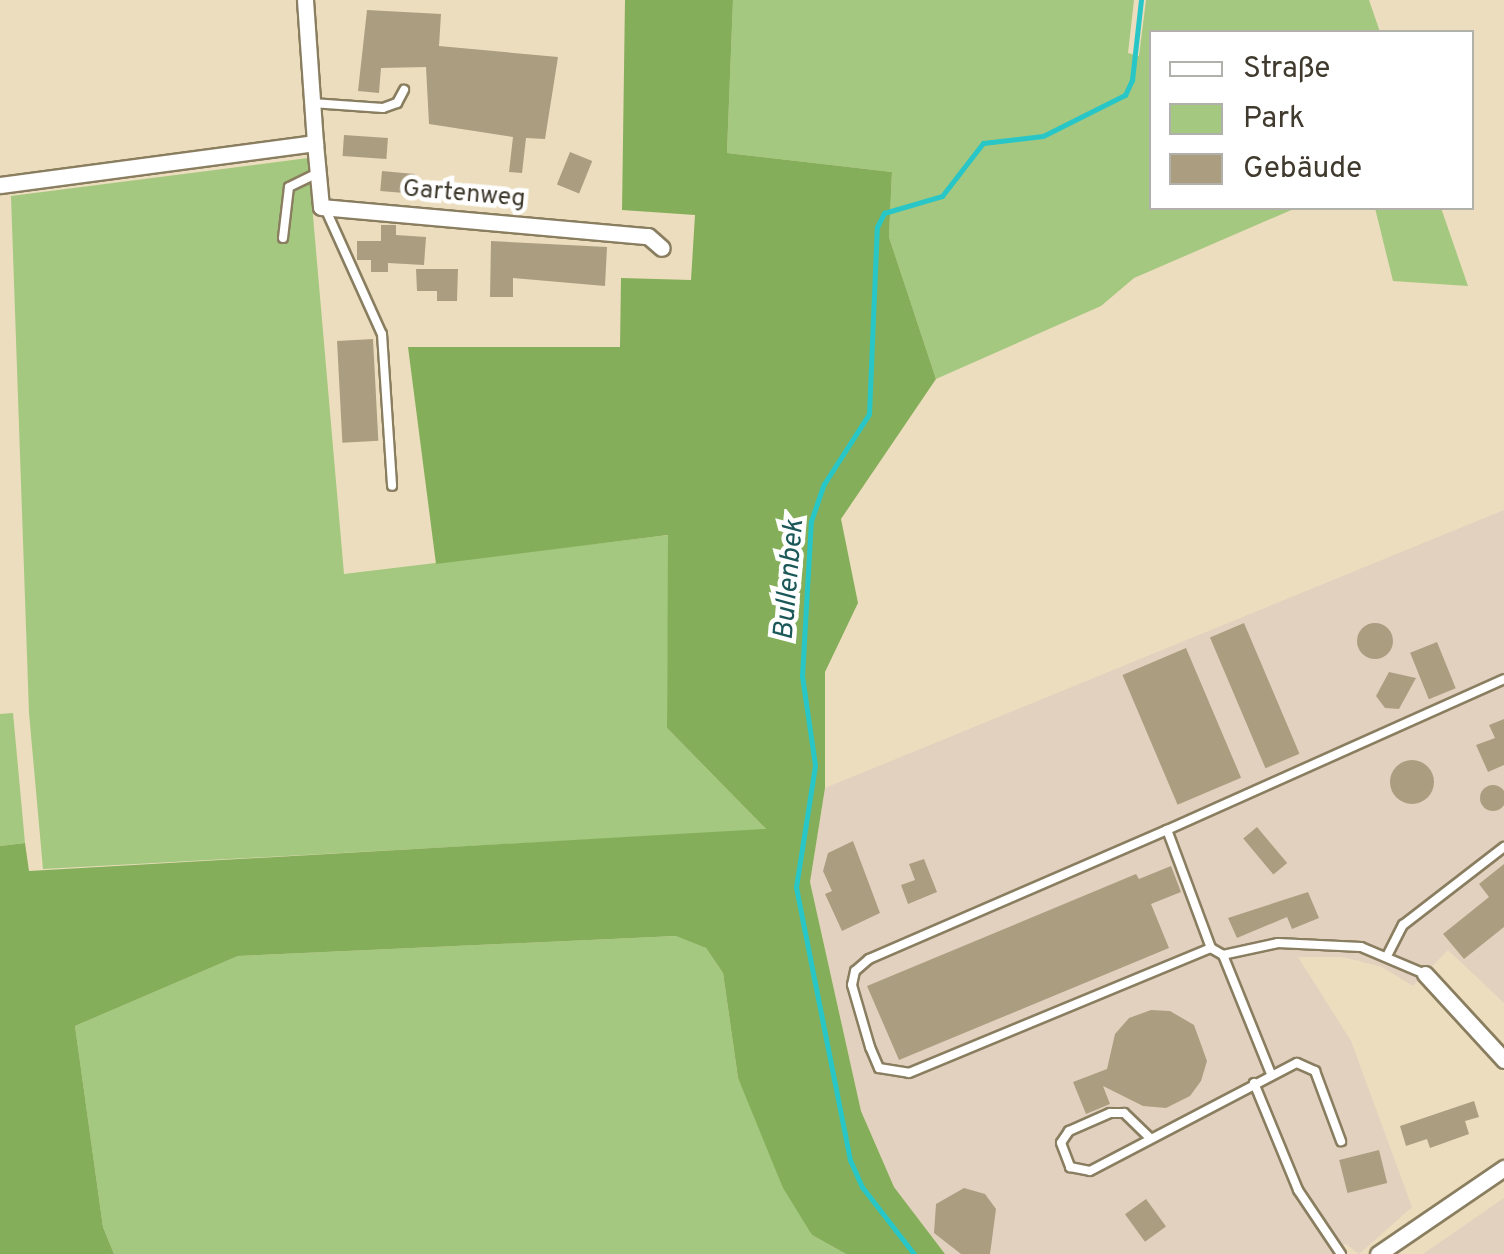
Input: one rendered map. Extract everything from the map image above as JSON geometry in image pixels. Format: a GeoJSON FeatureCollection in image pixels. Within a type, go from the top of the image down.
{"type":"FeatureCollection","features":[{"type":"Feature","properties":{"kind":"street"},"geometry":{"type":"LineString","coordinates":[[305,0],[316,174],[325,208]]}},
{"type":"Feature","properties":{"kind":"street"},"geometry":{"type":"LineString","coordinates":[[0,185],[315,144]]}},
{"type":"Feature","properties":{"kind":"street","name":"Gartenweg"},"geometry":{"type":"LineString","coordinates":[[325,208],[648,236],[662,248]]}},
{"type":"Feature","properties":{"kind":"street"},"geometry":{"type":"LineString","coordinates":[[1425,974],[1504,1060]]}},
{"type":"Feature","properties":{"kind":"street"},"geometry":{"type":"LineString","coordinates":[[1378,1254],[1504,1168]]}},
{"type":"Feature","properties":{"kind":"lane"},"geometry":{"type":"LineString","coordinates":[[312,102],[383,108],[397,103],[404,90]]}},
{"type":"Feature","properties":{"kind":"lane"},"geometry":{"type":"LineString","coordinates":[[284,238],[290,187],[316,174]]}},
{"type":"Feature","properties":{"kind":"lane"},"geometry":{"type":"LineString","coordinates":[[325,208],[382,334],[392,486]]}},
{"type":"Feature","properties":{"kind":"lane"},"geometry":{"type":"LineString","coordinates":[[1211,948],[909,1073],[879,1068],[852,985],[854,971],[868,959],[1504,679]]}},
{"type":"Feature","properties":{"kind":"lane"},"geometry":{"type":"LineString","coordinates":[[1167,830],[1211,948],[1223,954],[1278,944],[1329,944],[1388,954],[1425,974]]}},
{"type":"Feature","properties":{"kind":"lane"},"geometry":{"type":"LineString","coordinates":[[1388,954],[1404,925],[1504,846]]}},
{"type":"Feature","properties":{"kind":"lane"},"geometry":{"type":"LineString","coordinates":[[1223,954],[1271,1074]]}},
{"type":"Feature","properties":{"kind":"lane"},"geometry":{"type":"LineString","coordinates":[[1150,1138],[1124,1113],[1110,1113],[1070,1131],[1061,1143],[1070,1167],[1082,1172],[1150,1138],[1271,1074],[1308,1064],[1341,1141]]}},
{"type":"Feature","properties":{"kind":"lane"},"geometry":{"type":"LineString","coordinates":[[1254,1083],[1298,1190],[1341,1254]]}},
{"type":"Feature","properties":{"kind":"shaded area"},"geometry":{"type":"Polygon","coordinates":[[[1504,510],[1504,1003],[1448,950],[1413,986],[1382,967],[1343,957],[1298,957],[1351,1041],[1412,1207],[1359,1254],[1346,1244],[1332,1248],[1332,1254],[945,1254],[894,1187],[861,1111],[810,882],[825,788],[1504,510]]]}},
{"type":"Feature","properties":{"kind":"shaded area"},"geometry":{"type":"Polygon","coordinates":[[[1504,1198],[1504,1254],[1423,1254],[1504,1198]]]}},
{"type":"Feature","properties":{"kind":"green space"},"geometry":{"type":"Polygon","coordinates":[[[625,0],[733,0],[727,153],[892,172],[889,237],[936,379],[841,519],[858,603],[825,672],[825,788],[810,882],[861,1111],[894,1187],[945,1254],[846,1254],[812,1235],[783,1188],[738,1078],[723,973],[706,948],[676,936],[238,956],[75,1026],[103,1227],[114,1254],[0,1254],[0,846],[25,843],[29,871],[766,829],[667,728],[668,535],[436,564],[408,347],[620,347],[621,278],[691,280],[695,215],[622,210],[625,0]]]}},
{"type":"Feature","properties":{"kind":"green space"},"geometry":{"type":"Polygon","coordinates":[[[733,0],[1134,0],[1128,53],[1139,56],[1146,0],[1369,0],[1379,30],[1149,30],[1149,210],[1291,210],[1134,278],[1101,306],[936,379],[889,237],[892,172],[727,153],[733,0]]]}},
{"type":"Feature","properties":{"kind":"green space"},"geometry":{"type":"Polygon","coordinates":[[[308,158],[344,574],[669,535],[667,728],[767,830],[43,869],[29,713],[11,196],[308,158]]]}},
{"type":"Feature","properties":{"kind":"green space"},"geometry":{"type":"Polygon","coordinates":[[[1375,210],[1442,210],[1468,286],[1393,281],[1375,210]]]}},
{"type":"Feature","properties":{"kind":"green space"},"geometry":{"type":"Polygon","coordinates":[[[13,713],[25,843],[0,846],[0,714],[13,713]]]}},
{"type":"Feature","properties":{"kind":"green space"},"geometry":{"type":"Polygon","coordinates":[[[677,936],[706,948],[723,973],[738,1078],[812,1235],[846,1254],[114,1254],[103,1227],[75,1026],[238,956],[677,936]]]}},
{"type":"Feature","properties":{"kind":"building"},"geometry":{"type":"Polygon","coordinates":[[[367,10],[441,14],[439,46],[558,57],[545,139],[526,138],[522,173],[509,172],[513,137],[429,124],[426,67],[381,68],[379,93],[358,91],[367,10]]]}},
{"type":"Feature","properties":{"kind":"building"},"geometry":{"type":"Polygon","coordinates":[[[344,135],[388,138],[386,159],[343,156],[344,135]]]}},
{"type":"Feature","properties":{"kind":"building"},"geometry":{"type":"Polygon","coordinates":[[[570,152],[592,161],[579,193],[557,184],[570,152]]]}},
{"type":"Feature","properties":{"kind":"building"},"geometry":{"type":"Polygon","coordinates":[[[382,171],[415,174],[413,194],[380,191],[382,171]]]}},
{"type":"Feature","properties":{"kind":"building"},"geometry":{"type":"Polygon","coordinates":[[[381,225],[396,225],[396,235],[426,237],[424,265],[388,263],[388,272],[371,272],[371,260],[357,260],[357,241],[381,241],[381,225]]]}},
{"type":"Feature","properties":{"kind":"building"},"geometry":{"type":"Polygon","coordinates":[[[491,241],[607,247],[605,286],[513,278],[513,297],[490,297],[491,241]]]}},
{"type":"Feature","properties":{"kind":"building"},"geometry":{"type":"Polygon","coordinates":[[[416,269],[458,269],[457,301],[437,301],[437,291],[417,291],[416,269]]]}},
{"type":"Feature","properties":{"kind":"building"},"geometry":{"type":"Polygon","coordinates":[[[373,339],[378,441],[342,443],[337,341],[373,339]]]}},
{"type":"Feature","properties":{"kind":"building"},"geometry":{"type":"Polygon","coordinates":[[[1244,623],[1299,754],[1265,768],[1210,637],[1244,623]]]}},
{"type":"Feature","properties":{"kind":"building"},"geometry":{"type":"Polygon","coordinates":[[[1375,623],[1388,628],[1393,641],[1388,654],[1375,659],[1362,654],[1357,641],[1362,628],[1375,623]]]}},
{"type":"Feature","properties":{"kind":"building"},"geometry":{"type":"Polygon","coordinates":[[[1437,642],[1456,688],[1429,699],[1410,653],[1437,642]]]}},
{"type":"Feature","properties":{"kind":"building"},"geometry":{"type":"Polygon","coordinates":[[[1186,648],[1241,778],[1178,805],[1122,675],[1186,648]]]}},
{"type":"Feature","properties":{"kind":"building"},"geometry":{"type":"Polygon","coordinates":[[[1389,672],[1416,678],[1399,709],[1385,708],[1376,696],[1389,672]]]}},
{"type":"Feature","properties":{"kind":"building"},"geometry":{"type":"Polygon","coordinates":[[[1504,719],[1504,765],[1488,772],[1476,745],[1495,738],[1489,725],[1504,719]]]}},
{"type":"Feature","properties":{"kind":"building"},"geometry":{"type":"Polygon","coordinates":[[[1412,760],[1428,766],[1434,782],[1428,798],[1412,804],[1396,798],[1390,782],[1396,766],[1412,760]]]}},
{"type":"Feature","properties":{"kind":"building"},"geometry":{"type":"Polygon","coordinates":[[[1493,785],[1502,789],[1502,807],[1493,811],[1484,807],[1480,798],[1484,789],[1493,785]]]}},
{"type":"Feature","properties":{"kind":"building"},"geometry":{"type":"Polygon","coordinates":[[[1257,827],[1287,863],[1273,875],[1243,839],[1257,827]]]}},
{"type":"Feature","properties":{"kind":"building"},"geometry":{"type":"Polygon","coordinates":[[[853,841],[880,913],[842,931],[825,894],[832,891],[823,871],[828,853],[853,841]]]}},
{"type":"Feature","properties":{"kind":"building"},"geometry":{"type":"Polygon","coordinates":[[[924,859],[937,892],[908,904],[901,885],[915,880],[909,864],[924,859]]]}},
{"type":"Feature","properties":{"kind":"building"},"geometry":{"type":"Polygon","coordinates":[[[1504,864],[1504,927],[1464,959],[1443,934],[1489,897],[1479,884],[1504,864]]]}},
{"type":"Feature","properties":{"kind":"building"},"geometry":{"type":"Polygon","coordinates":[[[1171,866],[1181,892],[1151,904],[1169,948],[899,1060],[867,986],[1136,874],[1139,879],[1171,866]]]}},
{"type":"Feature","properties":{"kind":"building"},"geometry":{"type":"Polygon","coordinates":[[[1308,892],[1319,918],[1292,929],[1287,917],[1237,938],[1228,918],[1308,892]]]}},
{"type":"Feature","properties":{"kind":"building"},"geometry":{"type":"Polygon","coordinates":[[[1151,1010],[1170,1011],[1194,1025],[1207,1061],[1201,1081],[1190,1096],[1166,1108],[1143,1106],[1103,1086],[1110,1104],[1086,1114],[1073,1082],[1107,1069],[1115,1034],[1129,1018],[1151,1010]]]}},
{"type":"Feature","properties":{"kind":"building"},"geometry":{"type":"Polygon","coordinates":[[[1474,1101],[1479,1117],[1465,1121],[1469,1134],[1430,1148],[1427,1139],[1406,1146],[1400,1126],[1474,1101]]]}},
{"type":"Feature","properties":{"kind":"building"},"geometry":{"type":"Polygon","coordinates":[[[1379,1150],[1387,1183],[1347,1193],[1339,1160],[1379,1150]]]}},
{"type":"Feature","properties":{"kind":"building"},"geometry":{"type":"Polygon","coordinates":[[[964,1188],[985,1194],[996,1209],[990,1254],[961,1254],[934,1233],[936,1204],[964,1188]]]}},
{"type":"Feature","properties":{"kind":"building"},"geometry":{"type":"Polygon","coordinates":[[[1146,1199],[1166,1227],[1145,1242],[1125,1214],[1146,1199]]]}},
{"type":"Feature","properties":{"kind":"waterway","name":"Bullenbek"},"geometry":{"type":"LineString","coordinates":[[914,1254],[862,1187],[850,1160],[796,887],[815,765],[802,676],[811,521],[824,484],[869,414],[877,227],[884,213],[942,196],[983,143],[1043,136],[1125,95],[1132,80],[1141,0]]}}]}
